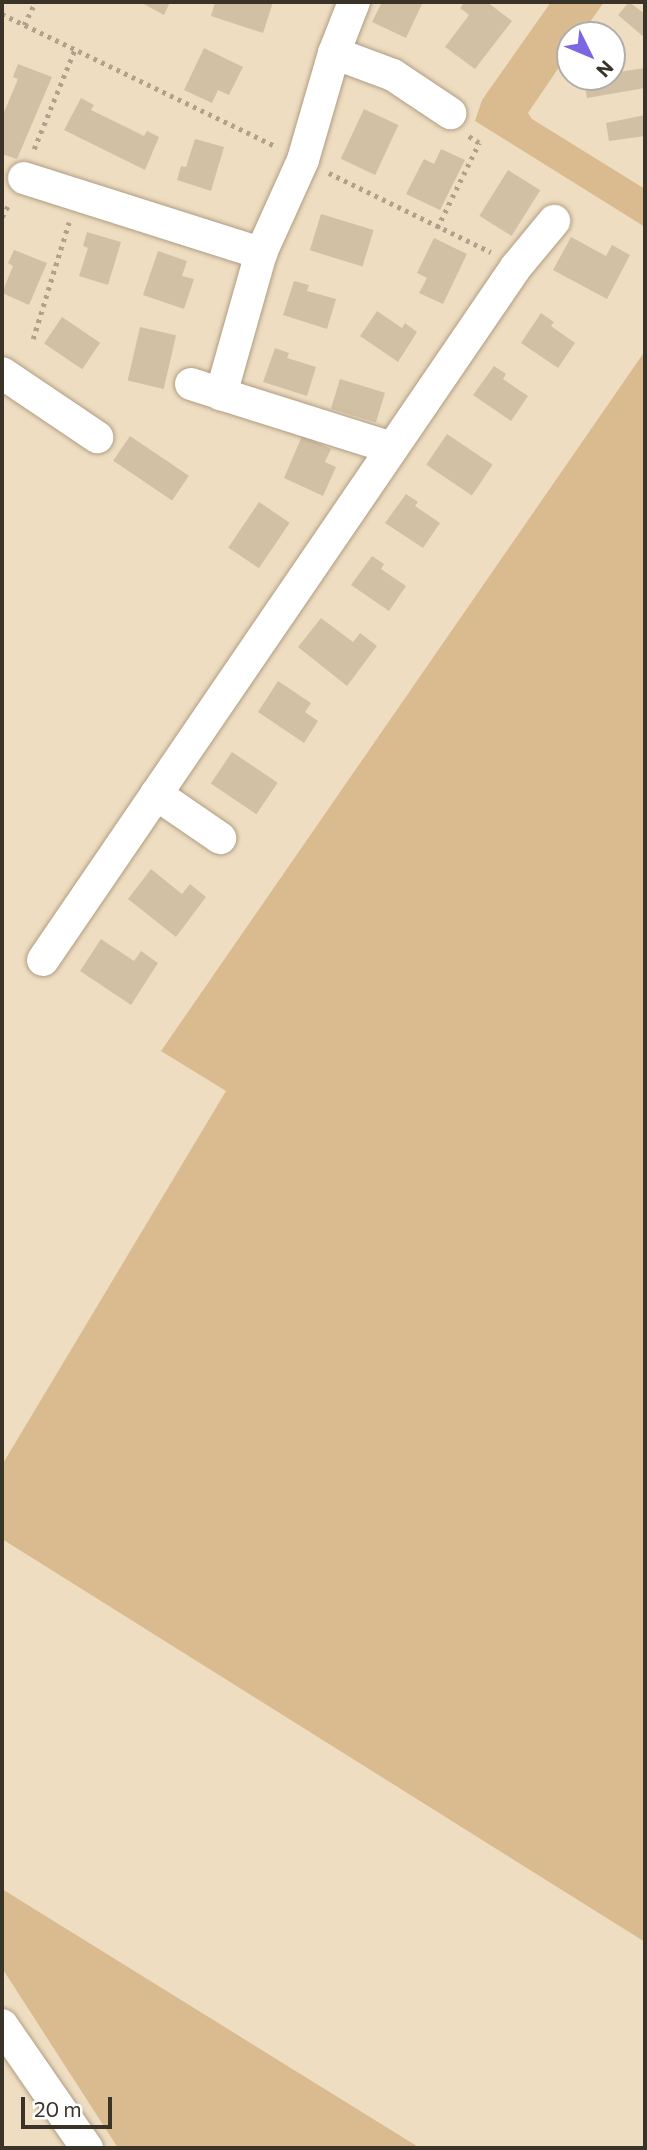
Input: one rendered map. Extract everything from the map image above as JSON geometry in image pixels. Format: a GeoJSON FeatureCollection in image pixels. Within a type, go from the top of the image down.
{"type":"FeatureCollection","features":[{"type":"Feature","properties":{"kind":"street"},"geometry":{"type":"LineString","coordinates":[[221,394],[261,253],[303,160],[334,53],[354,2]]}},
{"type":"Feature","properties":{"kind":"street"},"geometry":{"type":"LineString","coordinates":[[334,53],[393,75],[450,113]]}},
{"type":"Feature","properties":{"kind":"street"},"geometry":{"type":"LineString","coordinates":[[24,178],[261,253]]}},
{"type":"Feature","properties":{"kind":"street"},"geometry":{"type":"LineString","coordinates":[[43,960],[516,267],[554,221]]}},
{"type":"Feature","properties":{"kind":"street"},"geometry":{"type":"LineString","coordinates":[[2,373],[97,438]]}},
{"type":"Feature","properties":{"kind":"street"},"geometry":{"type":"LineString","coordinates":[[191,384],[392,448]]}},
{"type":"Feature","properties":{"kind":"street"},"geometry":{"type":"LineString","coordinates":[[156,794],[220,838]]}},
{"type":"Feature","properties":{"kind":"street"},"geometry":{"type":"LineString","coordinates":[[2,2025],[87,2148]]}},
{"type":"Feature","properties":{"kind":"path"},"geometry":{"type":"LineString","coordinates":[[24,25],[35,2]]}},
{"type":"Feature","properties":{"kind":"path"},"geometry":{"type":"LineString","coordinates":[[2,14],[516,267]]}},
{"type":"Feature","properties":{"kind":"path"},"geometry":{"type":"LineString","coordinates":[[2,217],[24,178],[51,101],[75,49]]}},
{"type":"Feature","properties":{"kind":"path"},"geometry":{"type":"LineString","coordinates":[[437,228],[478,143],[449,122],[450,113]]}},
{"type":"Feature","properties":{"kind":"path"},"geometry":{"type":"LineString","coordinates":[[33,339],[77,196]]}},
{"type":"Feature","properties":{"kind":"shaded area"},"geometry":{"type":"Polygon","coordinates":[[[551,2],[604,2],[591,21],[556,21],[556,72],[528,113],[532,119],[645,189],[645,227],[475,121],[482,100],[551,2]]]}},
{"type":"Feature","properties":{"kind":"shaded area"},"geometry":{"type":"Polygon","coordinates":[[[645,351],[645,1942],[2,1539],[2,1465],[226,1091],[161,1051],[645,351]]]}},
{"type":"Feature","properties":{"kind":"shaded area"},"geometry":{"type":"Polygon","coordinates":[[[2,1889],[420,2148],[118,2148],[2,1968],[2,1889]]]}},
{"type":"Feature","properties":{"kind":"building"},"geometry":{"type":"Polygon","coordinates":[[[140,2],[170,2],[164,15],[140,2]]]}},
{"type":"Feature","properties":{"kind":"building"},"geometry":{"type":"Polygon","coordinates":[[[215,2],[273,2],[263,33],[211,16],[215,2]]]}},
{"type":"Feature","properties":{"kind":"building"},"geometry":{"type":"Polygon","coordinates":[[[382,2],[423,2],[406,38],[372,22],[382,2]]]}},
{"type":"Feature","properties":{"kind":"building"},"geometry":{"type":"Polygon","coordinates":[[[465,2],[487,2],[512,21],[475,69],[445,47],[469,15],[460,8],[465,2]]]}},
{"type":"Feature","properties":{"kind":"building"},"geometry":{"type":"Polygon","coordinates":[[[629,2],[645,14],[645,38],[626,21],[618,15],[629,2]]]}},
{"type":"Feature","properties":{"kind":"building"},"geometry":{"type":"Polygon","coordinates":[[[204,48],[243,67],[229,95],[218,90],[212,103],[184,90],[204,48]]]}},
{"type":"Feature","properties":{"kind":"building"},"geometry":{"type":"Polygon","coordinates":[[[18,64],[52,77],[17,159],[2,154],[2,117],[18,79],[13,77],[18,64]]]}},
{"type":"Feature","properties":{"kind":"building"},"geometry":{"type":"Polygon","coordinates":[[[645,68],[645,88],[587,98],[586,91],[626,91],[626,71],[645,68]]]}},
{"type":"Feature","properties":{"kind":"building"},"geometry":{"type":"Polygon","coordinates":[[[81,98],[94,105],[91,110],[144,136],[147,131],[159,137],[145,170],[64,130],[81,98]]]}},
{"type":"Feature","properties":{"kind":"building"},"geometry":{"type":"Polygon","coordinates":[[[364,109],[398,125],[375,175],[341,159],[364,109]]]}},
{"type":"Feature","properties":{"kind":"building"},"geometry":{"type":"Polygon","coordinates":[[[645,115],[645,136],[609,141],[606,123],[645,115]]]}},
{"type":"Feature","properties":{"kind":"building"},"geometry":{"type":"Polygon","coordinates":[[[195,139],[224,147],[211,191],[177,180],[181,166],[186,167],[195,139]]]}},
{"type":"Feature","properties":{"kind":"building"},"geometry":{"type":"Polygon","coordinates":[[[441,149],[465,160],[440,210],[406,194],[424,159],[434,164],[441,149]]]}},
{"type":"Feature","properties":{"kind":"building"},"geometry":{"type":"Polygon","coordinates":[[[508,170],[540,190],[512,236],[479,216],[508,170]]]}},
{"type":"Feature","properties":{"kind":"building"},"geometry":{"type":"Polygon","coordinates":[[[321,214],[374,230],[362,266],[310,250],[321,214]]]}},
{"type":"Feature","properties":{"kind":"building"},"geometry":{"type":"Polygon","coordinates":[[[87,232],[121,242],[108,285],[79,276],[88,248],[83,246],[87,232]]]}},
{"type":"Feature","properties":{"kind":"building"},"geometry":{"type":"Polygon","coordinates":[[[571,237],[606,256],[612,245],[630,255],[607,299],[553,270],[571,237]]]}},
{"type":"Feature","properties":{"kind":"building"},"geometry":{"type":"Polygon","coordinates":[[[434,238],[467,254],[443,304],[419,293],[427,278],[417,273],[434,238]]]}},
{"type":"Feature","properties":{"kind":"building"},"geometry":{"type":"Polygon","coordinates":[[[14,250],[47,263],[29,305],[2,293],[13,266],[8,263],[14,250]]]}},
{"type":"Feature","properties":{"kind":"building"},"geometry":{"type":"Polygon","coordinates":[[[158,251],[187,261],[182,276],[194,279],[184,309],[143,295],[158,251]]]}},
{"type":"Feature","properties":{"kind":"building"},"geometry":{"type":"Polygon","coordinates":[[[294,281],[309,285],[307,291],[336,299],[327,329],[283,315],[294,281]]]}},
{"type":"Feature","properties":{"kind":"building"},"geometry":{"type":"Polygon","coordinates":[[[377,311],[402,328],[405,323],[417,332],[398,362],[360,336],[377,311]]]}},
{"type":"Feature","properties":{"kind":"building"},"geometry":{"type":"Polygon","coordinates":[[[541,313],[554,322],[551,326],[575,343],[558,368],[521,343],[541,313]]]}},
{"type":"Feature","properties":{"kind":"building"},"geometry":{"type":"Polygon","coordinates":[[[62,317],[100,343],[82,369],[44,344],[62,317]]]}},
{"type":"Feature","properties":{"kind":"building"},"geometry":{"type":"Polygon","coordinates":[[[140,327],[176,335],[164,389],[128,381],[140,327]]]}},
{"type":"Feature","properties":{"kind":"building"},"geometry":{"type":"Polygon","coordinates":[[[275,348],[289,353],[287,358],[316,367],[307,396],[263,382],[275,348]]]}},
{"type":"Feature","properties":{"kind":"building"},"geometry":{"type":"Polygon","coordinates":[[[494,366],[506,374],[503,379],[528,396],[511,421],[473,395],[494,366]]]}},
{"type":"Feature","properties":{"kind":"building"},"geometry":{"type":"Polygon","coordinates":[[[340,379],[385,393],[376,422],[331,409],[340,379]]]}},
{"type":"Feature","properties":{"kind":"building"},"geometry":{"type":"Polygon","coordinates":[[[447,434],[493,465],[472,495],[426,465],[447,434]]]}},
{"type":"Feature","properties":{"kind":"building"},"geometry":{"type":"Polygon","coordinates":[[[130,436],[189,476],[172,501],[113,461],[130,436]]]}},
{"type":"Feature","properties":{"kind":"building"},"geometry":{"type":"Polygon","coordinates":[[[302,436],[331,449],[325,462],[336,467],[323,496],[284,478],[302,436]]]}},
{"type":"Feature","properties":{"kind":"building"},"geometry":{"type":"Polygon","coordinates":[[[406,494],[418,502],[415,506],[440,523],[423,548],[385,523],[406,494]]]}},
{"type":"Feature","properties":{"kind":"building"},"geometry":{"type":"Polygon","coordinates":[[[259,502],[290,523],[259,568],[228,548],[259,502]]]}},
{"type":"Feature","properties":{"kind":"building"},"geometry":{"type":"Polygon","coordinates":[[[372,556],[384,564],[381,569],[406,586],[389,611],[351,585],[372,556]]]}},
{"type":"Feature","properties":{"kind":"building"},"geometry":{"type":"Polygon","coordinates":[[[321,618],[353,642],[360,633],[377,646],[347,686],[298,647],[321,618]]]}},
{"type":"Feature","properties":{"kind":"building"},"geometry":{"type":"Polygon","coordinates":[[[278,681],[311,703],[305,712],[318,721],[304,743],[258,712],[278,681]]]}},
{"type":"Feature","properties":{"kind":"building"},"geometry":{"type":"Polygon","coordinates":[[[232,752],[278,783],[256,814],[211,784],[232,752]]]}},
{"type":"Feature","properties":{"kind":"building"},"geometry":{"type":"Polygon","coordinates":[[[151,869],[182,894],[190,884],[206,897],[176,937],[128,899],[151,869]]]}},
{"type":"Feature","properties":{"kind":"building"},"geometry":{"type":"Polygon","coordinates":[[[101,939],[134,961],[141,951],[158,963],[131,1005],[80,971],[101,939]]]}}]}
